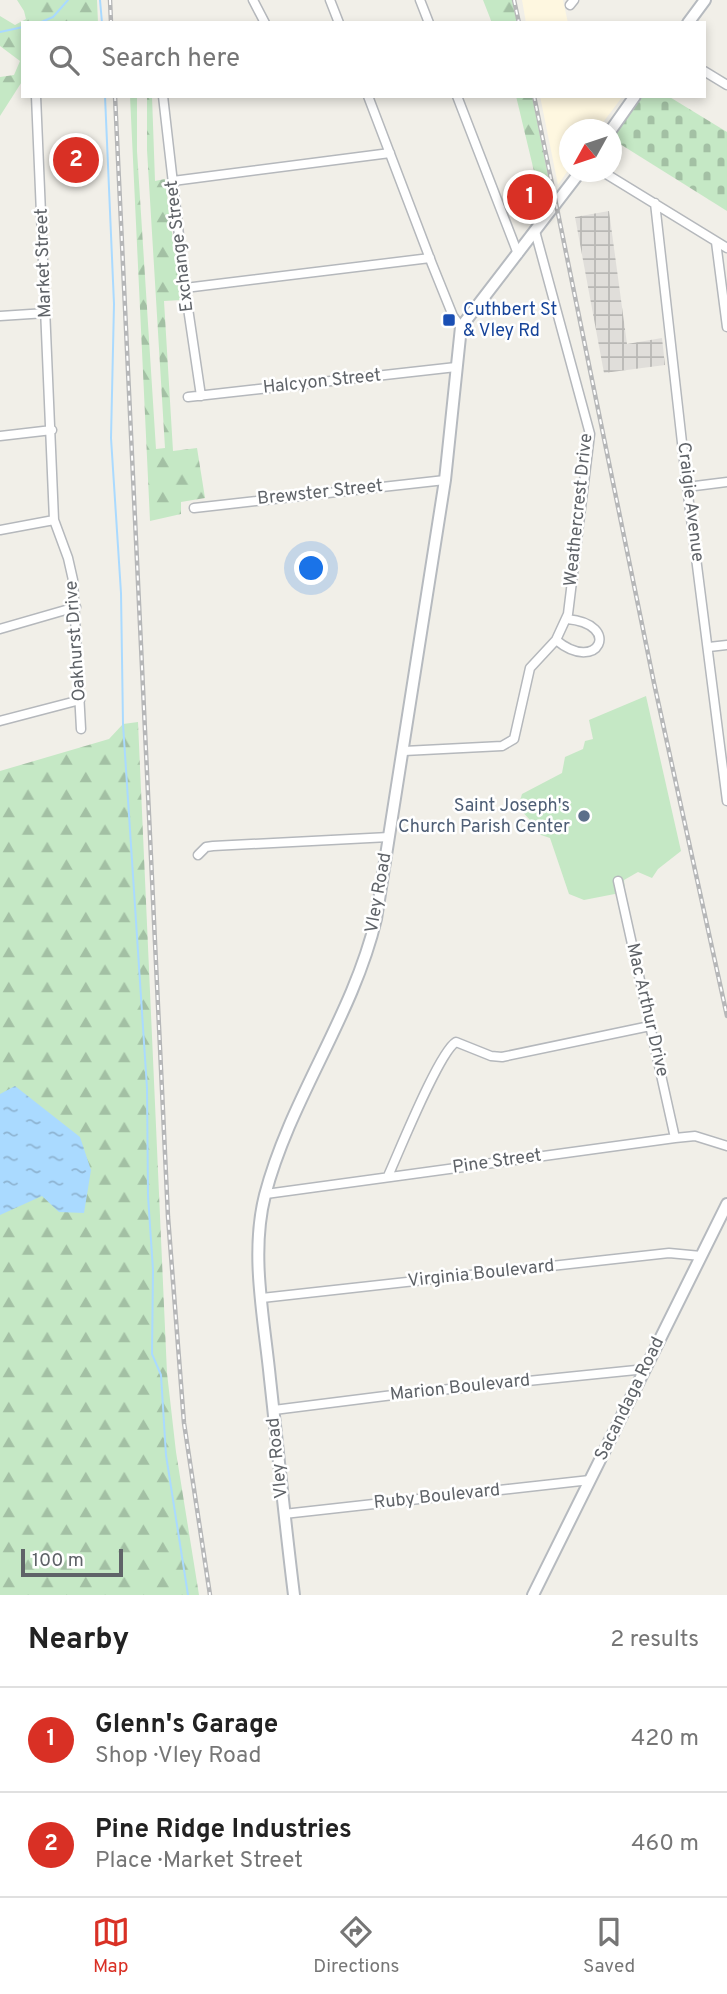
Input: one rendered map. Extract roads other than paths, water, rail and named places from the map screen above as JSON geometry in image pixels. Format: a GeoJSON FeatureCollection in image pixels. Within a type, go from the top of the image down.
{"type":"FeatureCollection","features":[{"type":"Feature","properties":{"kind":"street"},"geometry":{"type":"LineString","coordinates":[[253,0],[264,21]]}},
{"type":"Feature","properties":{"kind":"street"},"geometry":{"type":"LineString","coordinates":[[330,0],[338,21]]}},
{"type":"Feature","properties":{"kind":"street"},"geometry":{"type":"LineString","coordinates":[[420,0],[428,21]]}},
{"type":"Feature","properties":{"kind":"street"},"geometry":{"type":"LineString","coordinates":[[689,21],[705,0]]}},
{"type":"Feature","properties":{"kind":"street"},"geometry":{"type":"LineString","coordinates":[[706,72],[727,85]]}},
{"type":"Feature","properties":{"kind":"street","name":"Market Street"},"geometry":{"type":"LineString","coordinates":[[36,98],[52,430]]}},
{"type":"Feature","properties":{"kind":"street","name":"Exchange Street"},"geometry":{"type":"LineString","coordinates":[[163,98],[185,288],[201,396]]}},
{"type":"Feature","properties":{"kind":"street"},"geometry":{"type":"LineString","coordinates":[[369,98],[453,316],[461,327],[572,182]]}},
{"type":"Feature","properties":{"kind":"street"},"geometry":{"type":"LineString","coordinates":[[458,98],[518,254]]}},
{"type":"Feature","properties":{"kind":"street"},"geometry":{"type":"LineString","coordinates":[[619,119],[634,98]]}},
{"type":"Feature","properties":{"kind":"street"},"geometry":{"type":"LineString","coordinates":[[173,181],[390,153]]}},
{"type":"Feature","properties":{"kind":"street"},"geometry":{"type":"LineString","coordinates":[[620,182],[727,248]]}},
{"type":"Feature","properties":{"kind":"street","name":"Craigie Avenue"},"geometry":{"type":"LineString","coordinates":[[655,203],[687,487],[727,801]]}},
{"type":"Feature","properties":{"kind":"street","name":"Weathercrest Drive"},"geometry":{"type":"LineString","coordinates":[[404,751],[502,746],[514,739],[530,668],[556,640],[567,619],[590,434],[535,231]]}},
{"type":"Feature","properties":{"kind":"street"},"geometry":{"type":"LineString","coordinates":[[716,242],[727,327]]}},
{"type":"Feature","properties":{"kind":"street"},"geometry":{"type":"LineString","coordinates":[[185,288],[430,258]]}},
{"type":"Feature","properties":{"kind":"street"},"geometry":{"type":"LineString","coordinates":[[0,316],[46,313]]}},
{"type":"Feature","properties":{"kind":"street","name":"Vley Road"},"geometry":{"type":"LineString","coordinates":[[294,1595],[257,1244],[260,1218],[287,1135],[354,986],[371,941],[404,751],[445,480],[461,327]]}},
{"type":"Feature","properties":{"kind":"street","name":"Halcyon Street"},"geometry":{"type":"LineString","coordinates":[[188,397],[456,367]]}},
{"type":"Feature","properties":{"kind":"street"},"geometry":{"type":"LineString","coordinates":[[0,436],[52,430]]}},
{"type":"Feature","properties":{"kind":"street","name":"Oakhurst Drive"},"geometry":{"type":"LineString","coordinates":[[52,430],[54,520],[68,558],[75,607],[81,729]]}},
{"type":"Feature","properties":{"kind":"street","name":"Brewster Street"},"geometry":{"type":"LineString","coordinates":[[194,508],[445,480]]}},
{"type":"Feature","properties":{"kind":"street"},"geometry":{"type":"LineString","coordinates":[[687,487],[727,482]]}},
{"type":"Feature","properties":{"kind":"street"},"geometry":{"type":"LineString","coordinates":[[0,530],[54,520]]}},
{"type":"Feature","properties":{"kind":"street"},"geometry":{"type":"LineString","coordinates":[[0,629],[75,607]]}},
{"type":"Feature","properties":{"kind":"street"},"geometry":{"type":"LineString","coordinates":[[556,640],[568,650],[577,653],[586,653],[598,644],[597,631],[593,625],[567,619]]}},
{"type":"Feature","properties":{"kind":"street"},"geometry":{"type":"LineString","coordinates":[[709,647],[727,645]]}},
{"type":"Feature","properties":{"kind":"street"},"geometry":{"type":"LineString","coordinates":[[0,721],[80,700]]}},
{"type":"Feature","properties":{"kind":"street"},"geometry":{"type":"LineString","coordinates":[[198,855],[206,847],[213,846],[389,837]]}},
{"type":"Feature","properties":{"kind":"street","name":"Mac Arthur Drive"},"geometry":{"type":"LineString","coordinates":[[618,881],[675,1138]]}},
{"type":"Feature","properties":{"kind":"street"},"geometry":{"type":"LineString","coordinates":[[388,1176],[433,1077],[451,1045],[456,1042],[491,1056],[502,1057],[650,1026]]}},
{"type":"Feature","properties":{"kind":"street","name":"Pine Street"},"geometry":{"type":"LineString","coordinates":[[266,1194],[675,1138],[695,1136],[727,1146]]}},
{"type":"Feature","properties":{"kind":"street","name":"Sacandaga Road"},"geometry":{"type":"LineString","coordinates":[[533,1595],[727,1203]]}},
{"type":"Feature","properties":{"kind":"street","name":"Virginia Boulevard"},"geometry":{"type":"LineString","coordinates":[[262,1298],[669,1253],[701,1255]]}},
{"type":"Feature","properties":{"kind":"street","name":"Marion Boulevard"},"geometry":{"type":"LineString","coordinates":[[274,1410],[646,1369]]}},
{"type":"Feature","properties":{"kind":"street","name":"Ruby Boulevard"},"geometry":{"type":"LineString","coordinates":[[284,1514],[590,1480]]}},
{"type":"Feature","properties":{"kind":"water"},"geometry":{"type":"Polygon","coordinates":[[[15,1086],[80,1137],[91,1170],[84,1213],[59,1212],[42,1196],[0,1215],[0,1094],[15,1086]]]}},
{"type":"Feature","properties":{"kind":"waterway"},"geometry":{"type":"LineString","coordinates":[[44,21],[53,17],[68,0]]}},
{"type":"Feature","properties":{"kind":"waterway"},"geometry":{"type":"LineString","coordinates":[[100,0],[102,21]]}},
{"type":"Feature","properties":{"kind":"waterway"},"geometry":{"type":"LineString","coordinates":[[0,32],[21,27]]}},
{"type":"Feature","properties":{"kind":"waterway"},"geometry":{"type":"LineString","coordinates":[[105,98],[114,304],[111,438],[121,593],[123,724],[147,1088],[148,1196],[153,1270],[152,1354],[161,1375],[166,1455],[188,1595]]}},
{"type":"Feature","properties":{"kind":"railway"},"geometry":{"type":"LineString","coordinates":[[110,0],[111,21]]}},
{"type":"Feature","properties":{"kind":"railway"},"geometry":{"type":"LineString","coordinates":[[514,0],[519,21]]}},
{"type":"Feature","properties":{"kind":"railway"},"geometry":{"type":"LineString","coordinates":[[115,98],[168,1217],[184,1423],[210,1595]]}},
{"type":"Feature","properties":{"kind":"railway"},"geometry":{"type":"LineString","coordinates":[[534,98],[654,683],[727,1016]]}},
{"type":"Feature","properties":{"kind":"place","name":"Pine Ridge Industries"},"geometry":{"type":"Point","coordinates":[76,160]}},
{"type":"Feature","properties":{"kind":"place","name":"Glenn's Garage"},"geometry":{"type":"Point","coordinates":[530,197]}},
{"type":"Feature","properties":{"kind":"place","name":"Cuthbert St & Vley Rd"},"geometry":{"type":"Point","coordinates":[449,320]}},
{"type":"Feature","properties":{"kind":"place","name":"Saint Joseph's Church Parish Center"},"geometry":{"type":"Point","coordinates":[584,816]}}]}
